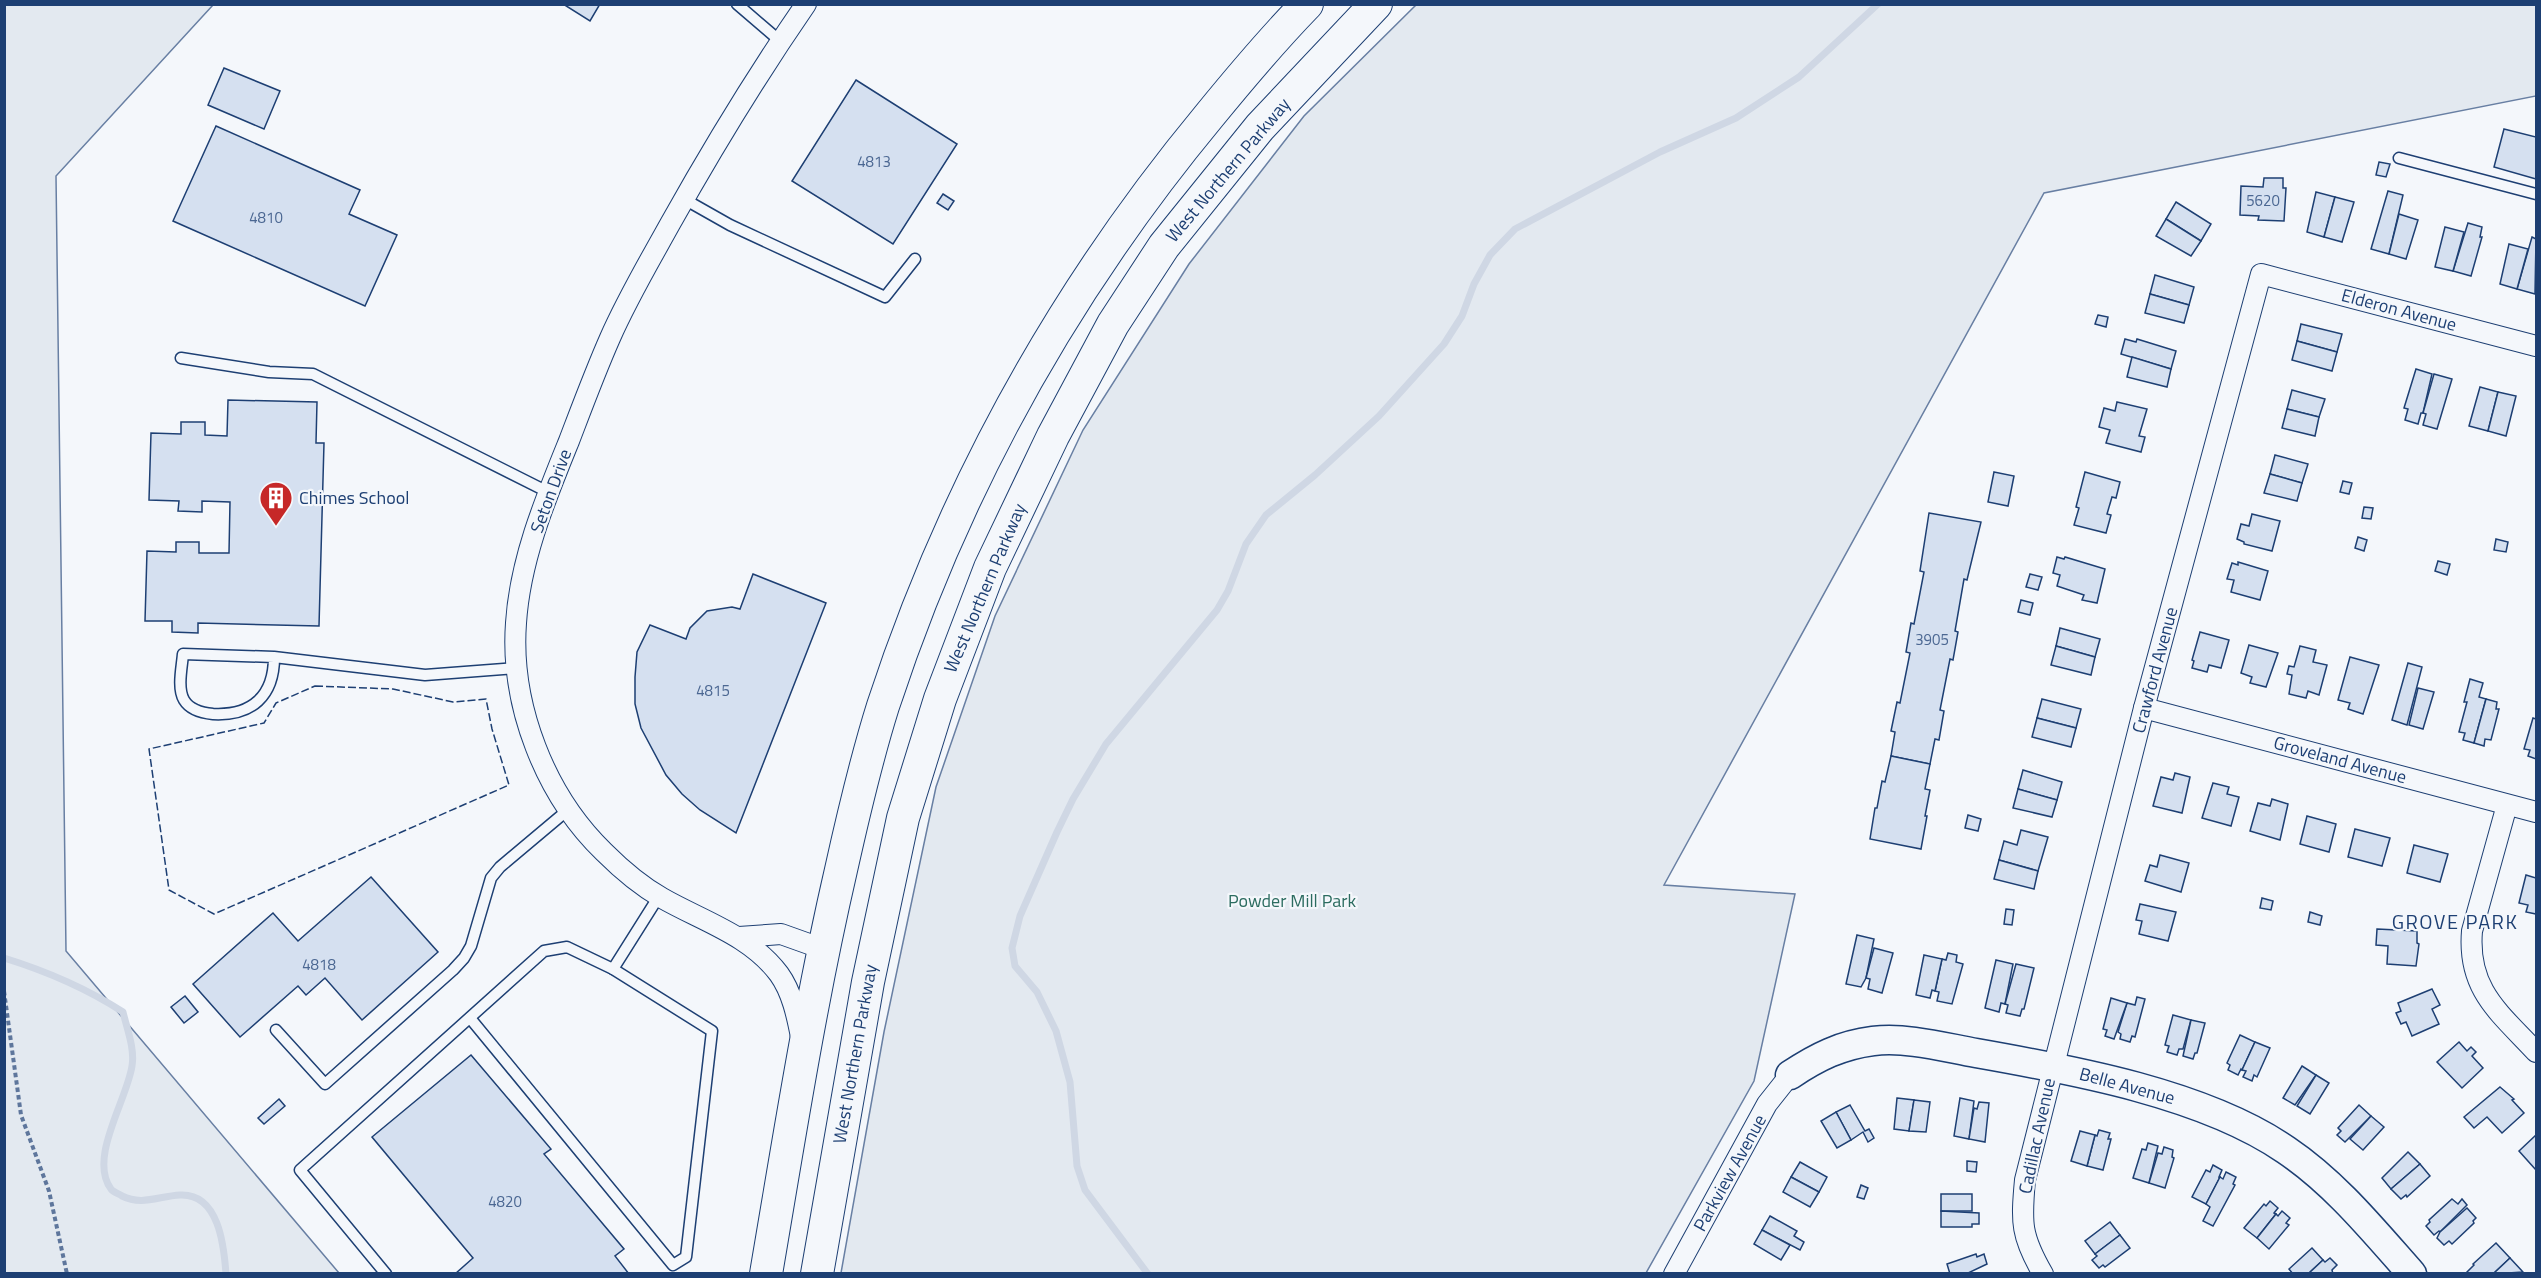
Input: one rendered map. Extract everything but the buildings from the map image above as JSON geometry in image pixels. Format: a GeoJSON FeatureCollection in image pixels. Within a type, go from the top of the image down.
{"type":"FeatureCollection","features":[{"type":"Feature","properties":{"kind":"main road"},"geometry":{"type":"LineString","coordinates":[[765,1274],[823,949],[855,809],[883,707],[949,531],[989,448],[1041,352],[1123,225],[1170,163],[1228,93],[1307,4]]}},
{"type":"Feature","properties":{"kind":"main road","name":"West Northern Parkway"},"geometry":{"type":"LineString","coordinates":[[817,1274],[868,982],[903,818],[940,699],[990,568],[1053,436],[1113,324],[1164,246],[1260,127],[1376,4]]}},
{"type":"Feature","properties":{"kind":"main road"},"geometry":{"type":"LineString","coordinates":[[823,949],[868,982]]}},
{"type":"Feature","properties":{"kind":"street","name":"Seton Drive"},"geometry":{"type":"LineString","coordinates":[[804,1055],[797,1016],[779,974],[739,937],[659,896],[626,872],[602,851],[569,809],[540,756],[529,728],[516,668],[516,624],[522,574],[548,492],[610,338],[719,138],[806,4]]}},
{"type":"Feature","properties":{"kind":"street","name":"Elderon Avenue"},"geometry":{"type":"LineString","coordinates":[[2261,274],[2536,346]]}},
{"type":"Feature","properties":{"kind":"street","name":"Crawford Avenue"},"geometry":{"type":"LineString","coordinates":[[2052,1066],[2144,708],[2261,274]]}},
{"type":"Feature","properties":{"kind":"street","name":"Groveland Avenue"},"geometry":{"type":"LineString","coordinates":[[2144,708],[2536,813]]}},
{"type":"Feature","properties":{"kind":"street"},"geometry":{"type":"LineString","coordinates":[[2507,805],[2472,931],[2470,951],[2473,969],[2479,984],[2494,1007],[2536,1052]]}},
{"type":"Feature","properties":{"kind":"street"},"geometry":{"type":"LineString","coordinates":[[739,937],[781,934],[823,949]]}},
{"type":"Feature","properties":{"kind":"street","name":"Belle Avenue"},"geometry":{"type":"LineString","coordinates":[[1790,1075],[1817,1057],[1844,1046],[1875,1041],[1910,1041],[2052,1066],[2206,1109],[2286,1149],[2352,1207],[2412,1274]]}},
{"type":"Feature","properties":{"kind":"street","name":"Cadillac Avenue"},"geometry":{"type":"LineString","coordinates":[[2043,1274],[2025,1239],[2021,1216],[2025,1180],[2052,1066]]}},
{"type":"Feature","properties":{"kind":"street","name":"Parkview Avenue"},"geometry":{"type":"LineString","coordinates":[[1674,1274],[1767,1104],[1790,1075]]}},
{"type":"Feature","properties":{"kind":"lane"},"geometry":{"type":"LineString","coordinates":[[737,4],[780,41]]}},
{"type":"Feature","properties":{"kind":"lane"},"geometry":{"type":"LineString","coordinates":[[2399,158],[2536,194]]}},
{"type":"Feature","properties":{"kind":"lane"},"geometry":{"type":"LineString","coordinates":[[684,199],[730,225],[885,297],[915,259]]}},
{"type":"Feature","properties":{"kind":"lane"},"geometry":{"type":"LineString","coordinates":[[181,358],[269,372],[313,374],[548,492]]}},
{"type":"Feature","properties":{"kind":"lane"},"geometry":{"type":"LineString","coordinates":[[274,657],[274,675],[270,687],[259,701],[245,710],[229,715],[206,714],[193,710],[184,701],[181,690],[183,654],[274,657],[425,675],[516,668]]}},
{"type":"Feature","properties":{"kind":"lane"},"geometry":{"type":"LineString","coordinates":[[276,1030],[325,1084],[453,970],[471,946],[491,878],[500,867],[569,809]]}},
{"type":"Feature","properties":{"kind":"lane"},"geometry":{"type":"LineString","coordinates":[[613,969],[659,896]]}},
{"type":"Feature","properties":{"kind":"lane"},"geometry":{"type":"LineString","coordinates":[[386,1274],[300,1170],[544,951],[567,947],[613,969],[712,1031],[686,1257],[673,1265],[470,1018]]}},
{"type":"Feature","properties":{"kind":"path"},"geometry":{"type":"LineString","coordinates":[[4,991],[21,1115],[49,1191],[68,1274]]}},
{"type":"Feature","properties":{"kind":"green space"},"geometry":{"type":"Polygon","coordinates":[[[5,4],[213,5],[56,176],[66,951],[339,1273],[5,1273],[5,4]]]}},
{"type":"Feature","properties":{"kind":"green space","name":"Powder Mill Park"},"geometry":{"type":"Polygon","coordinates":[[[1417,4],[2536,5],[2536,96],[2044,193],[1664,885],[1795,894],[1754,1081],[1646,1273],[841,1273],[884,1032],[936,787],[995,616],[1083,430],[1189,264],[1304,116],[1417,4]]]}},
{"type":"Feature","properties":{"kind":"waterway"},"geometry":{"type":"LineString","coordinates":[[1148,1274],[1085,1190],[1077,1166],[1070,1082],[1056,1031],[1037,992],[1015,966],[1012,948],[1020,916],[1073,799],[1106,744],[1217,610],[1228,591],[1246,544],[1266,515],[1315,475],[1379,416],[1444,344],[1462,316],[1474,284],[1490,255],[1515,229],[1660,152],[1736,118],[1799,77],[1878,4]]}},
{"type":"Feature","properties":{"kind":"waterway"},"geometry":{"type":"LineString","coordinates":[[4,958],[65,981],[123,1012],[133,1059],[129,1080],[106,1145],[105,1176],[112,1190],[129,1199],[144,1200],[180,1195],[193,1197],[203,1203],[217,1223],[226,1274]]}},
{"type":"Feature","properties":{"kind":"fence"},"geometry":{"type":"LineString","coordinates":[[315,686],[393,689],[453,702],[486,699],[492,729],[509,785],[214,914],[169,890],[149,749],[264,723],[276,703],[315,686]]}},
{"type":"Feature","properties":{"kind":"place","name":"Chimes School"},"geometry":{"type":"Point","coordinates":[276,527]}},
{"type":"Feature","properties":{"kind":"district","name":"GROVE PARK"},"geometry":{"type":"Point","coordinates":[2455,922]}}]}
